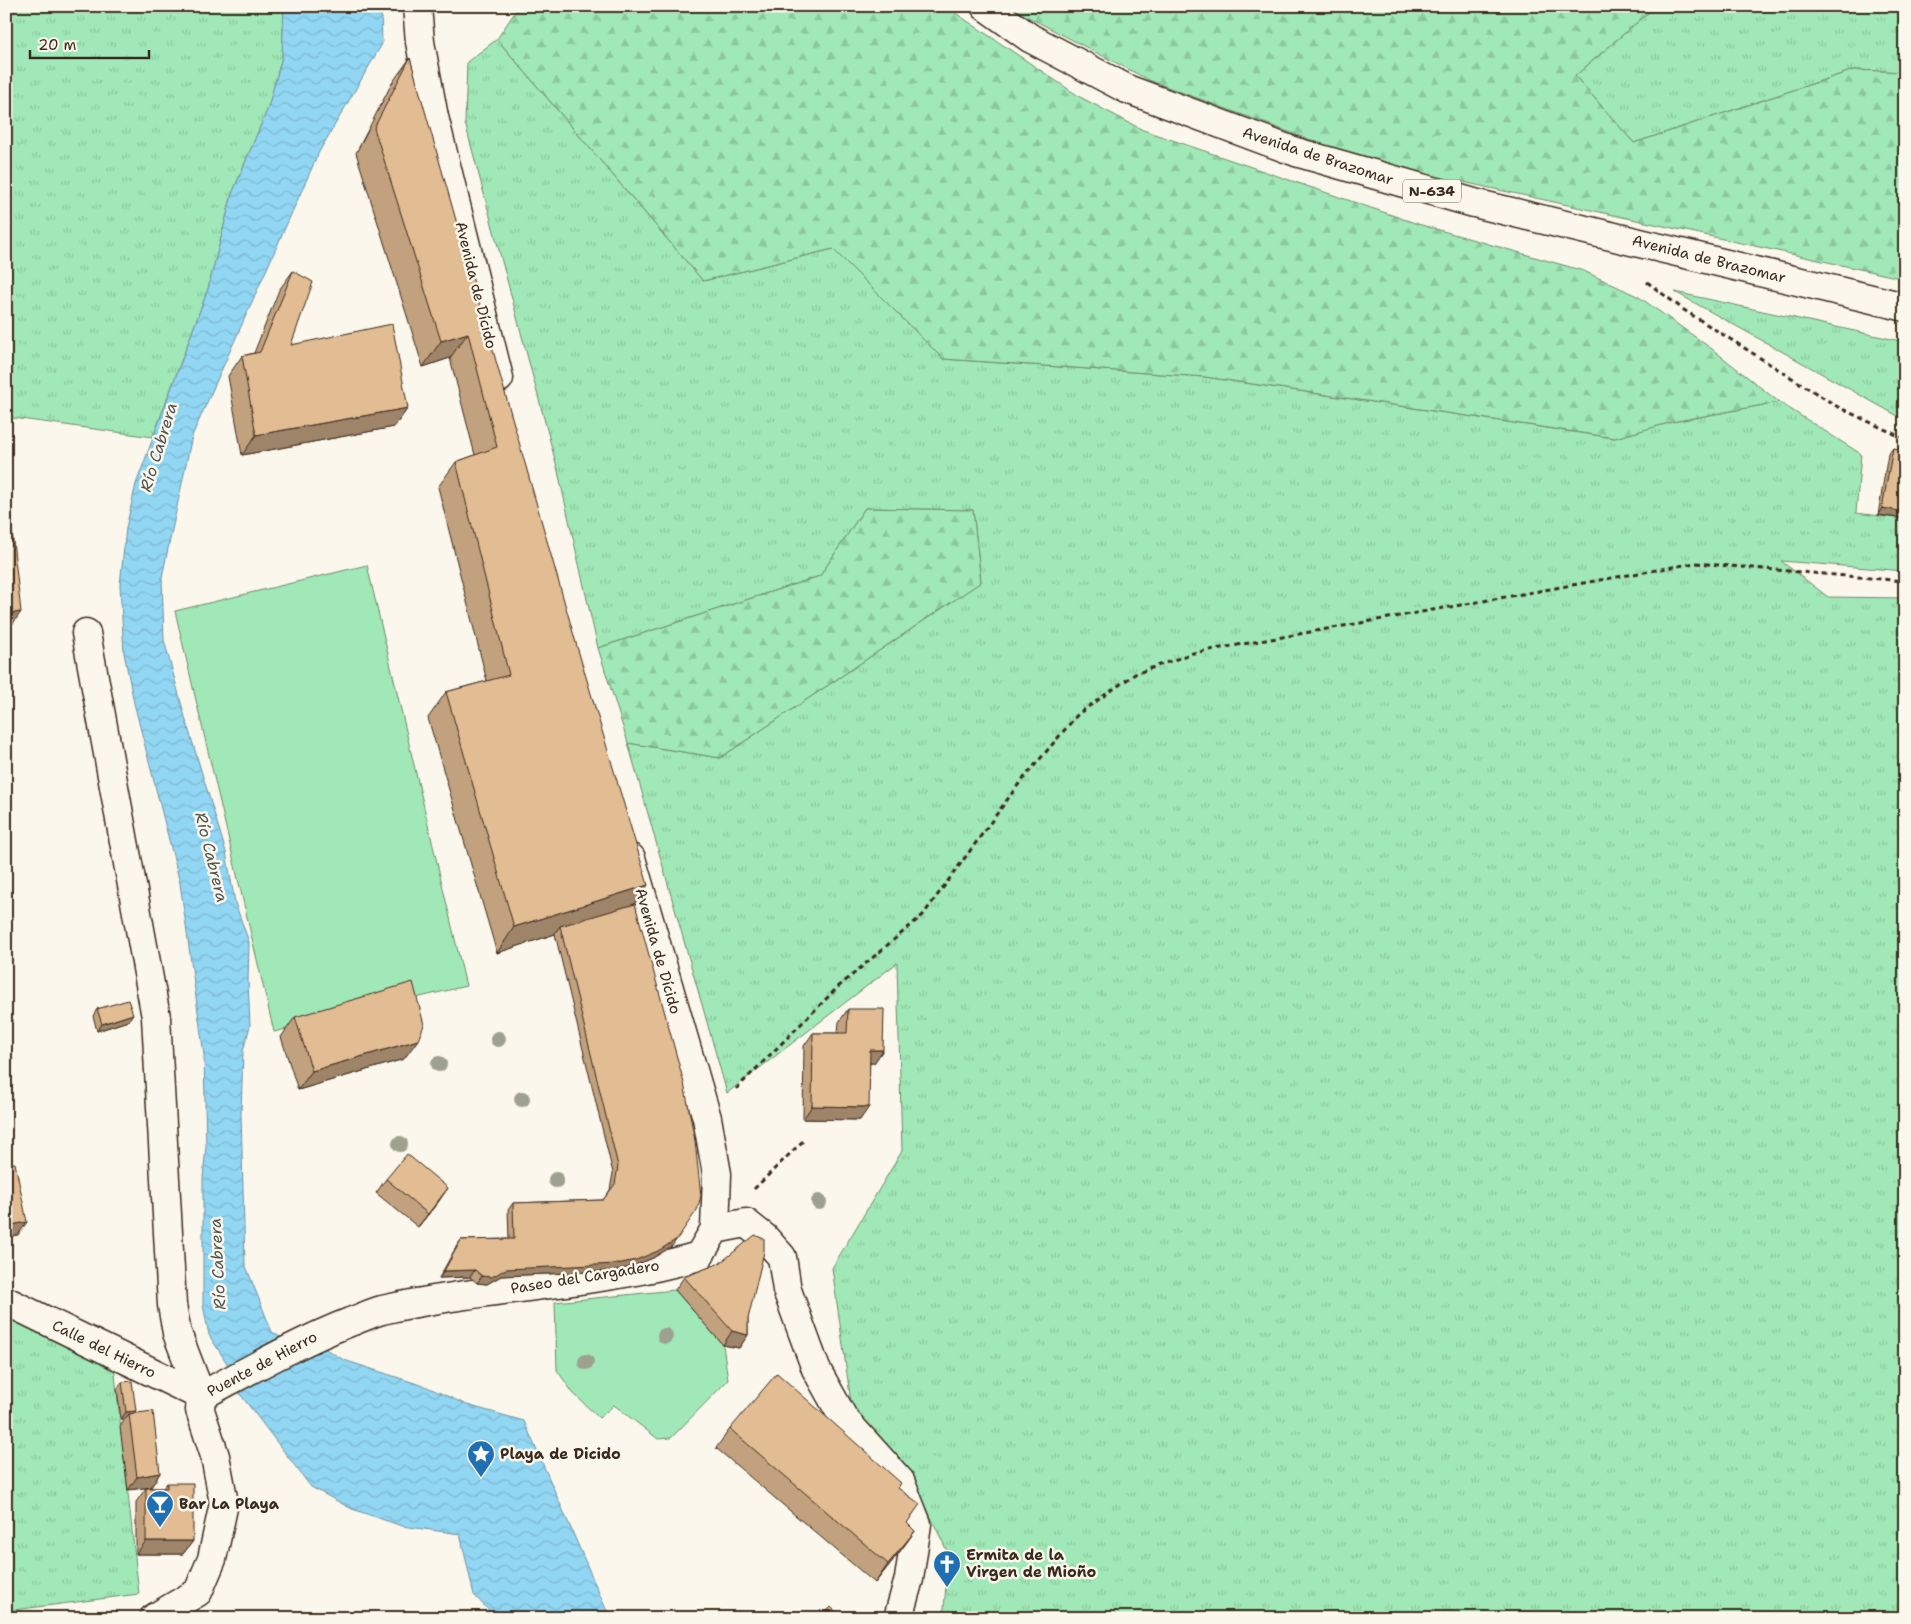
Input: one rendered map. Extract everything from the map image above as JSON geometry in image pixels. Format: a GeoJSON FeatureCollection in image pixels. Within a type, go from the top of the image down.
{"type":"FeatureCollection","features":[{"type":"Feature","properties":{"kind":"main road","name":"Avenida de Dícido"},"geometry":{"type":"LineString","coordinates":[[417,6],[420,42],[434,117],[506,405]]}},
{"type":"Feature","properties":{"kind":"main road","name":"Avenida de Brazomar"},"geometry":{"type":"LineString","coordinates":[[985,6],[1030,38],[1127,89],[1296,152],[1474,203],[1905,307]]}},
{"type":"Feature","properties":{"kind":"main road"},"geometry":{"type":"LineString","coordinates":[[86,633],[156,1016],[172,1305],[177,1333],[202,1396],[200,1410],[215,1456],[224,1502],[212,1559],[198,1592],[154,1618]]}},
{"type":"Feature","properties":{"kind":"main road","name":"Avenida de Dícido"},"geometry":{"type":"LineString","coordinates":[[624,833],[707,1118],[717,1174],[715,1229]]}},
{"type":"Feature","properties":{"kind":"main road"},"geometry":{"type":"LineString","coordinates":[[715,1229],[746,1223],[765,1238],[782,1257],[787,1290],[816,1369],[844,1419],[900,1481],[917,1524],[909,1579],[898,1618]]}},
{"type":"Feature","properties":{"kind":"main road","name":"Paseo del Cargadero"},"geometry":{"type":"LineString","coordinates":[[323,1332],[381,1311],[527,1286],[610,1276],[699,1256],[715,1229]]}},
{"type":"Feature","properties":{"kind":"main road","name":"Calle del Hierro"},"geometry":{"type":"LineString","coordinates":[[6,1301],[202,1396]]}},
{"type":"Feature","properties":{"kind":"main road","name":"Puente de Hierro"},"geometry":{"type":"LineString","coordinates":[[202,1396],[323,1332]]}},
{"type":"Feature","properties":{"kind":"path"},"geometry":{"type":"LineString","coordinates":[[1645,281],[1684,310],[1838,408],[1905,439]]}},
{"type":"Feature","properties":{"kind":"path"},"geometry":{"type":"LineString","coordinates":[[707,1118],[838,987],[923,915],[1018,784],[1078,714],[1135,674],[1193,653],[1695,563],[1905,581]]}},
{"type":"Feature","properties":{"kind":"path"},"geometry":{"type":"LineString","coordinates":[[746,1223],[745,1198],[805,1139]]}},
{"type":"Feature","properties":{"kind":"green space"},"geometry":{"type":"Polygon","coordinates":[[[6,6],[284,6],[282,57],[268,108],[232,194],[208,289],[153,437],[6,417],[6,6]]]}},
{"type":"Feature","properties":{"kind":"green space"},"geometry":{"type":"Polygon","coordinates":[[[519,6],[945,6],[1080,97],[1143,130],[1418,224],[1584,271],[1639,297],[1712,349],[1779,402],[1672,422],[1615,438],[1205,377],[943,359],[833,249],[703,281],[497,39],[519,6]]]}},
{"type":"Feature","properties":{"kind":"green space"},"geometry":{"type":"Polygon","coordinates":[[[1007,6],[1656,6],[1575,76],[1634,143],[1854,70],[1905,72],[1905,279],[1367,161],[1151,81],[1007,6]]]}},
{"type":"Feature","properties":{"kind":"green space"},"geometry":{"type":"Polygon","coordinates":[[[1656,6],[1905,6],[1905,72],[1854,70],[1634,143],[1575,76],[1656,6]]]}},
{"type":"Feature","properties":{"kind":"green space"},"geometry":{"type":"Polygon","coordinates":[[[497,39],[703,281],[833,249],[943,359],[1205,377],[1614,438],[1672,422],[1779,402],[1861,454],[1856,513],[1905,519],[1905,571],[1781,561],[1828,597],[1905,598],[1905,1618],[943,1618],[949,1555],[911,1476],[852,1409],[832,1268],[902,1151],[897,963],[727,1093],[628,743],[720,758],[981,582],[973,510],[865,508],[820,576],[598,648],[557,467],[465,123],[467,62],[497,39]]]}},
{"type":"Feature","properties":{"kind":"green space"},"geometry":{"type":"Polygon","coordinates":[[[1675,292],[1905,342],[1905,420],[1675,292]]]}},
{"type":"Feature","properties":{"kind":"green space"},"geometry":{"type":"Polygon","coordinates":[[[865,508],[973,510],[981,582],[720,758],[628,743],[598,648],[820,576],[865,508]]]}},
{"type":"Feature","properties":{"kind":"green space"},"geometry":{"type":"Polygon","coordinates":[[[367,565],[466,986],[274,1032],[175,611],[367,565]]]}},
{"type":"Feature","properties":{"kind":"green space"},"geometry":{"type":"Polygon","coordinates":[[[675,1290],[723,1345],[728,1380],[671,1438],[658,1439],[614,1405],[599,1418],[573,1393],[557,1370],[555,1302],[675,1290]]]}},
{"type":"Feature","properties":{"kind":"green space"},"geometry":{"type":"Polygon","coordinates":[[[6,1307],[114,1365],[139,1594],[6,1611],[6,1307]]]}},
{"type":"Feature","properties":{"kind":"water","name":"Río Cabrera"},"geometry":{"type":"Polygon","coordinates":[[[284,6],[381,6],[382,44],[319,152],[192,436],[162,577],[164,640],[186,721],[226,852],[235,903],[249,942],[250,1026],[243,1051],[241,1113],[245,1264],[272,1332],[309,1354],[324,1348],[344,1360],[427,1387],[467,1405],[524,1421],[610,1618],[496,1618],[474,1595],[460,1534],[402,1526],[352,1509],[311,1487],[240,1394],[228,1365],[209,1335],[203,1305],[203,1178],[206,1146],[204,1055],[180,883],[134,703],[124,653],[120,585],[126,528],[136,484],[208,289],[232,194],[268,108],[282,57],[284,6]]]}},
{"type":"Feature","properties":{"kind":"building"},"geometry":{"type":"Polygon","coordinates":[[[410,58],[578,650],[648,885],[514,927],[446,692],[509,675],[456,462],[497,447],[468,333],[441,341],[374,128],[410,58]]]}},
{"type":"Feature","properties":{"kind":"building"},"geometry":{"type":"Polygon","coordinates":[[[293,271],[313,282],[291,345],[392,324],[408,408],[256,435],[242,356],[260,352],[293,271]]]}},
{"type":"Feature","properties":{"kind":"building"},"geometry":{"type":"Polygon","coordinates":[[[1893,448],[1905,450],[1905,512],[1882,508],[1893,448]]]}},
{"type":"Feature","properties":{"kind":"building"},"geometry":{"type":"Polygon","coordinates":[[[6,479],[21,612],[6,614],[6,479]]]}},
{"type":"Feature","properties":{"kind":"building"},"geometry":{"type":"Polygon","coordinates":[[[635,904],[684,1083],[695,1141],[701,1196],[697,1210],[677,1239],[658,1251],[636,1260],[617,1264],[506,1269],[492,1277],[482,1276],[475,1270],[444,1271],[461,1240],[514,1239],[513,1203],[603,1200],[615,1184],[618,1166],[560,926],[635,904]]]}},
{"type":"Feature","properties":{"kind":"building"},"geometry":{"type":"Polygon","coordinates":[[[413,982],[424,1025],[418,1040],[312,1071],[295,1017],[413,982]]]}},
{"type":"Feature","properties":{"kind":"building"},"geometry":{"type":"Polygon","coordinates":[[[128,1000],[133,1014],[102,1024],[97,1009],[128,1000]]]}},
{"type":"Feature","properties":{"kind":"building"},"geometry":{"type":"Polygon","coordinates":[[[848,1009],[884,1009],[883,1050],[870,1050],[869,1107],[812,1106],[813,1033],[847,1033],[848,1009]]]}},
{"type":"Feature","properties":{"kind":"building"},"geometry":{"type":"Polygon","coordinates":[[[407,1154],[448,1188],[428,1214],[386,1179],[407,1154]]]}},
{"type":"Feature","properties":{"kind":"building"},"geometry":{"type":"Polygon","coordinates":[[[15,1163],[27,1222],[6,1226],[6,1164],[15,1163]]]}},
{"type":"Feature","properties":{"kind":"building"},"geometry":{"type":"Polygon","coordinates":[[[755,1235],[764,1239],[764,1252],[748,1319],[748,1335],[732,1331],[684,1277],[720,1263],[755,1235]]]}},
{"type":"Feature","properties":{"kind":"building"},"geometry":{"type":"Polygon","coordinates":[[[777,1373],[901,1483],[898,1488],[920,1504],[907,1523],[915,1531],[888,1564],[730,1429],[777,1373]]]}},
{"type":"Feature","properties":{"kind":"building"},"geometry":{"type":"Polygon","coordinates":[[[132,1381],[136,1411],[126,1412],[122,1382],[132,1381]]]}},
{"type":"Feature","properties":{"kind":"building"},"geometry":{"type":"Polygon","coordinates":[[[153,1411],[160,1473],[137,1477],[129,1414],[153,1411]]]}},
{"type":"Feature","properties":{"kind":"building","name":"Bar La Playa"},"geometry":{"type":"Polygon","coordinates":[[[167,1483],[193,1483],[193,1541],[146,1541],[146,1488],[167,1488],[167,1483]]]}},
{"type":"Feature","properties":{"kind":"building"},"geometry":{"type":"Polygon","coordinates":[[[831,1607],[842,1618],[821,1618],[831,1607]]]}},
{"type":"Feature","properties":{"kind":"place","name":"Playa de Dicido"},"geometry":{"type":"Point","coordinates":[481,1478]}},
{"type":"Feature","properties":{"kind":"place","name":"Bar La Playa"},"geometry":{"type":"Point","coordinates":[160,1528]}},
{"type":"Feature","properties":{"kind":"place","name":"Ermita de la Virgen de Mioño"},"geometry":{"type":"Point","coordinates":[947,1588]}}]}
